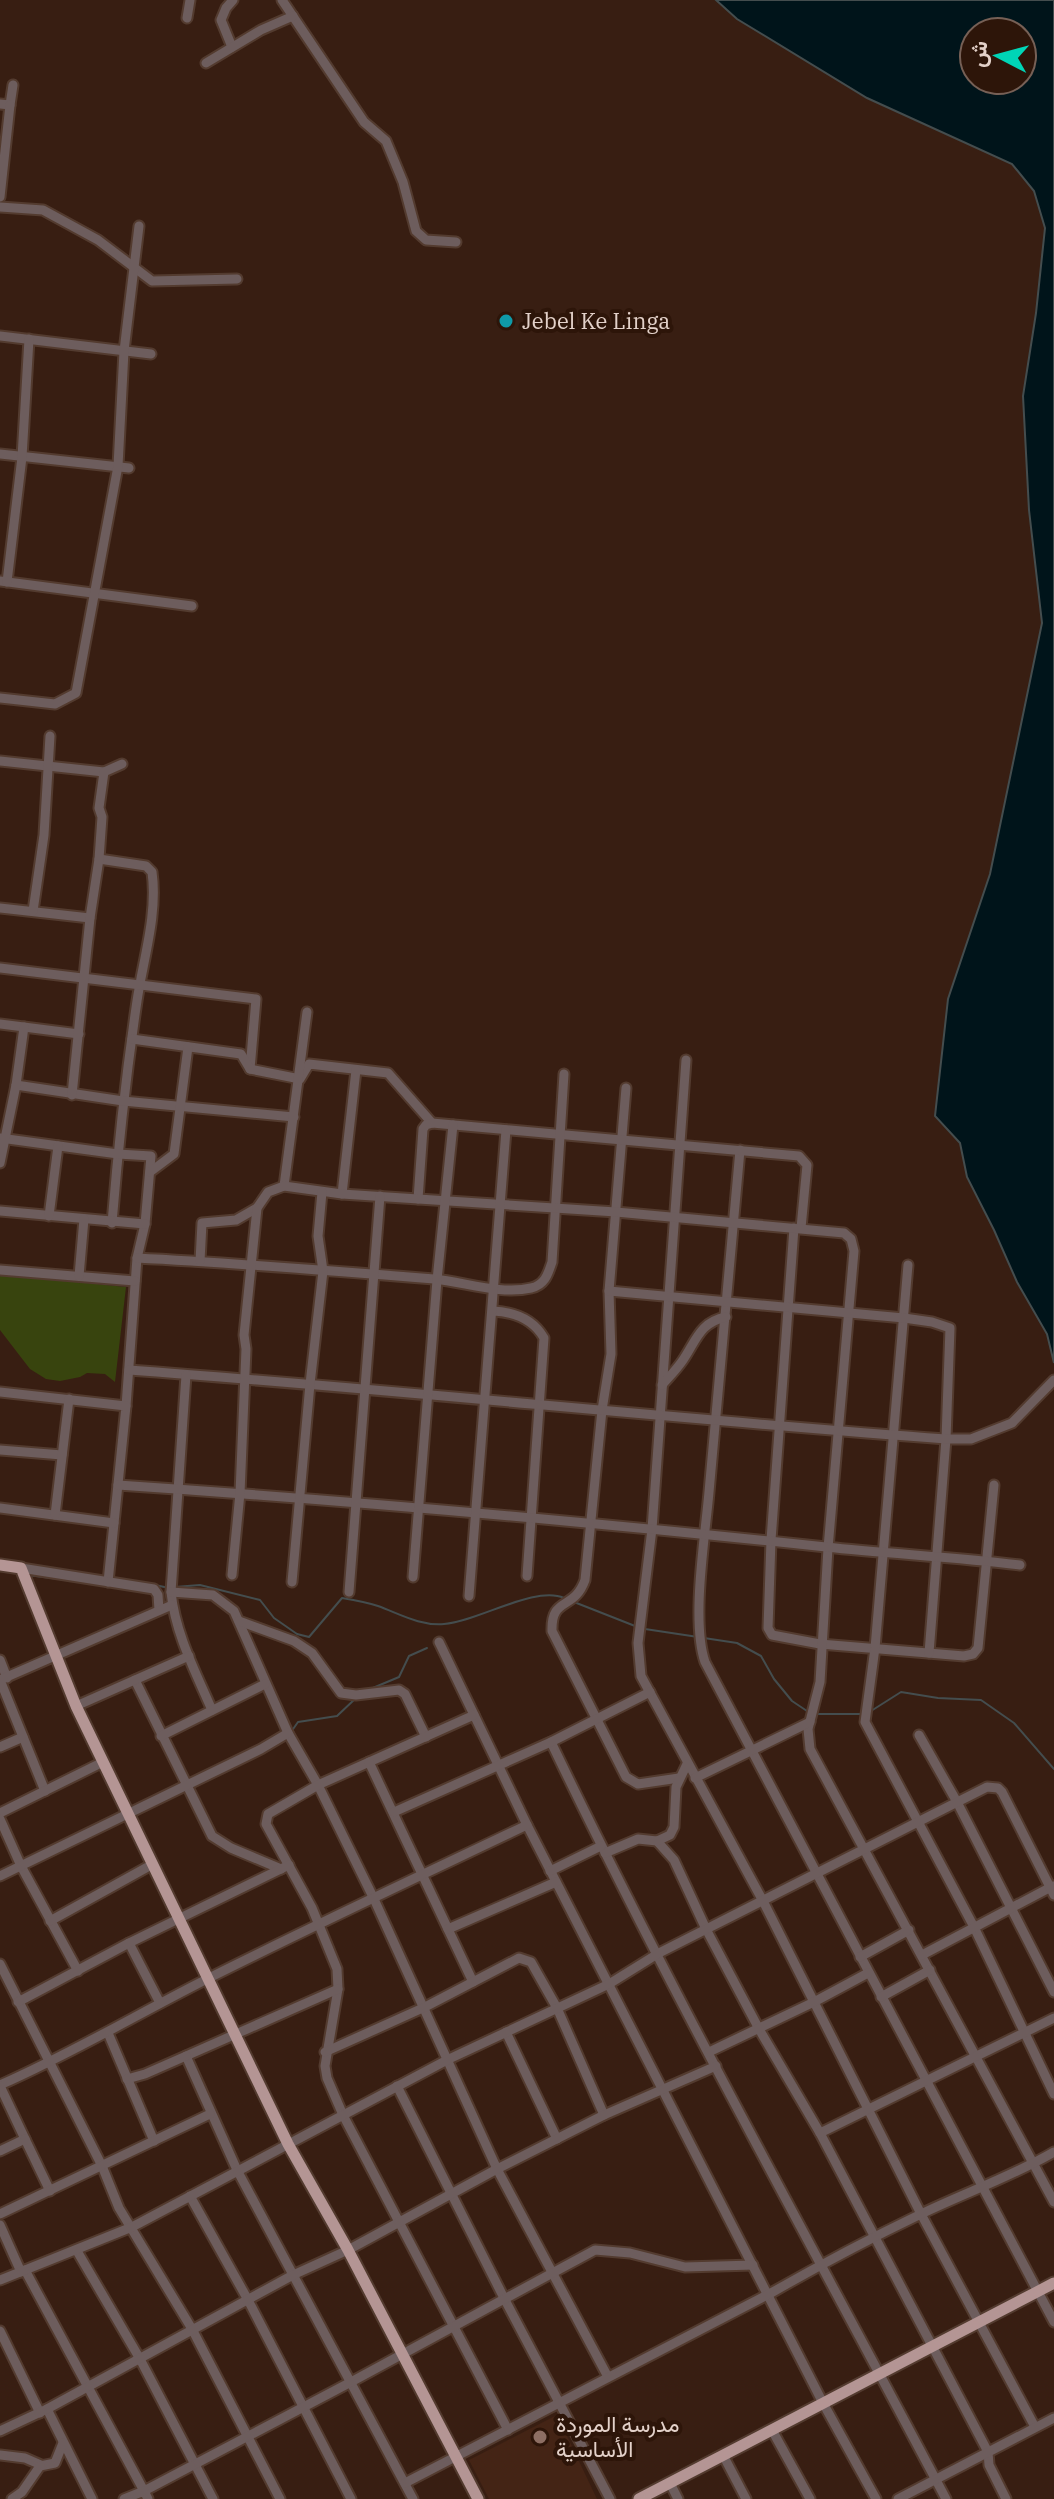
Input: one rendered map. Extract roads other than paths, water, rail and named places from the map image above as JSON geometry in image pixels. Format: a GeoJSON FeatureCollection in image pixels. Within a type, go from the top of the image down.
{"type":"FeatureCollection","features":[{"type":"Feature","properties":{"kind":"main road"},"geometry":{"type":"LineString","coordinates":[[0,1565],[21,1568],[76,1706],[288,2144],[348,2250],[478,2499]]}},
{"type":"Feature","properties":{"kind":"main road"},"geometry":{"type":"LineString","coordinates":[[639,2499],[1054,2283]]}},
{"type":"Feature","properties":{"kind":"street"},"geometry":{"type":"LineString","coordinates":[[187,18],[190,0]]}},
{"type":"Feature","properties":{"kind":"street"},"geometry":{"type":"LineString","coordinates":[[232,47],[221,20],[233,0]]}},
{"type":"Feature","properties":{"kind":"street"},"geometry":{"type":"LineString","coordinates":[[282,0],[364,122],[386,141],[393,152],[416,231],[426,240],[456,242]]}},
{"type":"Feature","properties":{"kind":"street"},"geometry":{"type":"LineString","coordinates":[[206,63],[293,16]]}},
{"type":"Feature","properties":{"kind":"street"},"geometry":{"type":"LineString","coordinates":[[0,197],[5,104],[13,85]]}},
{"type":"Feature","properties":{"kind":"street"},"geometry":{"type":"LineString","coordinates":[[0,207],[43,210],[98,240],[152,281],[237,279]]}},
{"type":"Feature","properties":{"kind":"street"},"geometry":{"type":"LineString","coordinates":[[0,698],[55,704],[76,693],[118,466],[124,351],[139,226]]}},
{"type":"Feature","properties":{"kind":"street"},"geometry":{"type":"LineString","coordinates":[[0,336],[151,354]]}},
{"type":"Feature","properties":{"kind":"street"},"geometry":{"type":"LineString","coordinates":[[29,339],[22,457],[3,582],[192,606]]}},
{"type":"Feature","properties":{"kind":"street"},"geometry":{"type":"LineString","coordinates":[[0,454],[129,468]]}},
{"type":"Feature","properties":{"kind":"street"},"geometry":{"type":"LineString","coordinates":[[33,911],[44,835],[50,736]]}},
{"type":"Feature","properties":{"kind":"street"},"geometry":{"type":"LineString","coordinates":[[0,761],[104,772],[122,764]]}},
{"type":"Feature","properties":{"kind":"street"},"geometry":{"type":"LineString","coordinates":[[72,1095],[99,859],[102,817],[99,808],[104,772]]}},
{"type":"Feature","properties":{"kind":"street"},"geometry":{"type":"LineString","coordinates":[[99,859],[146,866],[152,872],[150,928],[123,1101],[112,1223]]}},
{"type":"Feature","properties":{"kind":"street"},"geometry":{"type":"LineString","coordinates":[[0,908],[90,918]]}},
{"type":"Feature","properties":{"kind":"street"},"geometry":{"type":"LineString","coordinates":[[0,968],[256,999],[250,1069]]}},
{"type":"Feature","properties":{"kind":"street"},"geometry":{"type":"LineString","coordinates":[[284,1186],[307,1012]]}},
{"type":"Feature","properties":{"kind":"street"},"geometry":{"type":"LineString","coordinates":[[0,1024],[79,1034]]}},
{"type":"Feature","properties":{"kind":"street"},"geometry":{"type":"LineString","coordinates":[[0,1163],[24,1027]]}},
{"type":"Feature","properties":{"kind":"street"},"geometry":{"type":"LineString","coordinates":[[132,1039],[241,1054],[250,1069],[300,1079]]}},
{"type":"Feature","properties":{"kind":"street"},"geometry":{"type":"LineString","coordinates":[[150,1172],[174,1154],[188,1047]]}},
{"type":"Feature","properties":{"kind":"street"},"geometry":{"type":"LineString","coordinates":[[686,1060],[652,1529],[638,1643],[641,1676],[763,1901],[921,2214],[1035,2427]]}},
{"type":"Feature","properties":{"kind":"street"},"geometry":{"type":"LineString","coordinates":[[300,1079],[309,1064],[388,1073],[432,1123]]}},
{"type":"Feature","properties":{"kind":"street"},"geometry":{"type":"LineString","coordinates":[[342,1194],[356,1070]]}},
{"type":"Feature","properties":{"kind":"street"},"geometry":{"type":"LineString","coordinates":[[137,1258],[437,1280],[495,1288],[528,1289],[539,1286],[546,1279],[552,1262],[564,1074]]}},
{"type":"Feature","properties":{"kind":"street"},"geometry":{"type":"LineString","coordinates":[[16,1085],[123,1101],[294,1117]]}},
{"type":"Feature","properties":{"kind":"street"},"geometry":{"type":"LineString","coordinates":[[626,1088],[609,1291],[611,1354],[602,1410],[585,1580],[581,1593],[555,1611],[551,1625],[553,1637],[626,1777],[632,1783],[679,1778]]}},
{"type":"Feature","properties":{"kind":"street"},"geometry":{"type":"LineString","coordinates":[[418,1199],[423,1129],[432,1123],[680,1143],[799,1156],[806,1161],[789,1307],[771,1540],[768,1628],[778,1638],[964,1656],[973,1654],[978,1648],[994,1485]]}},
{"type":"Feature","properties":{"kind":"street"},"geometry":{"type":"LineString","coordinates":[[413,1577],[453,1125]]}},
{"type":"Feature","properties":{"kind":"street"},"geometry":{"type":"LineString","coordinates":[[469,1596],[506,1130]]}},
{"type":"Feature","properties":{"kind":"street"},"geometry":{"type":"LineString","coordinates":[[2,1138],[151,1156],[145,1224],[137,1258],[108,1582]]}},
{"type":"Feature","properties":{"kind":"street"},"geometry":{"type":"LineString","coordinates":[[49,1216],[58,1146]]}},
{"type":"Feature","properties":{"kind":"street"},"geometry":{"type":"LineString","coordinates":[[740,1150],[705,1533],[699,1620],[701,1648],[868,1973],[1054,2322]]}},
{"type":"Feature","properties":{"kind":"street"},"geometry":{"type":"LineString","coordinates":[[200,1261],[202,1223],[236,1220],[257,1208],[268,1192],[284,1186],[342,1194],[734,1222],[844,1233],[851,1239],[854,1251],[820,1644],[820,1682],[807,1739],[1054,2202]]}},
{"type":"Feature","properties":{"kind":"street"},"geometry":{"type":"LineString","coordinates":[[292,1582],[323,1271],[318,1236],[322,1192]]}},
{"type":"Feature","properties":{"kind":"street"},"geometry":{"type":"LineString","coordinates":[[349,1592],[380,1196]]}},
{"type":"Feature","properties":{"kind":"street"},"geometry":{"type":"LineString","coordinates":[[232,1575],[240,1493],[246,1313],[257,1208]]}},
{"type":"Feature","properties":{"kind":"street"},"geometry":{"type":"LineString","coordinates":[[0,1211],[145,1224]]}},
{"type":"Feature","properties":{"kind":"street"},"geometry":{"type":"LineString","coordinates":[[79,1276],[84,1219]]}},
{"type":"Feature","properties":{"kind":"street"},"geometry":{"type":"LineString","coordinates":[[908,1265],[875,1648],[865,1722],[974,1927],[1054,2094]]}},
{"type":"Feature","properties":{"kind":"street"},"geometry":{"type":"LineString","coordinates":[[0,1270],[135,1281]]}},
{"type":"Feature","properties":{"kind":"street"},"geometry":{"type":"LineString","coordinates":[[609,1291],[904,1318],[950,1328],[946,1439],[929,1653]]}},
{"type":"Feature","properties":{"kind":"street"},"geometry":{"type":"LineString","coordinates":[[493,1311],[516,1314],[529,1321],[543,1335],[527,1576]]}},
{"type":"Feature","properties":{"kind":"street"},"geometry":{"type":"LineString","coordinates":[[662,1385],[681,1363],[699,1331],[715,1319],[726,1317]]}},
{"type":"Feature","properties":{"kind":"street"},"geometry":{"type":"LineString","coordinates":[[129,1370],[363,1387],[485,1401],[946,1439],[971,1439],[1012,1423],[1054,1380]]}},
{"type":"Feature","properties":{"kind":"street"},"geometry":{"type":"LineString","coordinates":[[186,1375],[172,1605],[212,1710]]}},
{"type":"Feature","properties":{"kind":"street"},"geometry":{"type":"LineString","coordinates":[[0,1392],[126,1406]]}},
{"type":"Feature","properties":{"kind":"street"},"geometry":{"type":"LineString","coordinates":[[55,1515],[69,1399]]}},
{"type":"Feature","properties":{"kind":"street"},"geometry":{"type":"LineString","coordinates":[[0,1450],[62,1455]]}},
{"type":"Feature","properties":{"kind":"street"},"geometry":{"type":"LineString","coordinates":[[118,1485],[705,1533],[828,1548],[1020,1565]]}},
{"type":"Feature","properties":{"kind":"street"},"geometry":{"type":"LineString","coordinates":[[0,1508],[114,1523]]}},
{"type":"Feature","properties":{"kind":"street"},"geometry":{"type":"LineString","coordinates":[[21,1568],[154,1589],[158,1595],[159,1610]]}},
{"type":"Feature","properties":{"kind":"street"},"geometry":{"type":"LineString","coordinates":[[171,1592],[213,1595],[234,1611],[288,1733],[318,1785],[425,2007],[497,2169],[608,2377]]}},
{"type":"Feature","properties":{"kind":"street"},"geometry":{"type":"LineString","coordinates":[[3,1679],[172,1605]]}},
{"type":"Feature","properties":{"kind":"street"},"geometry":{"type":"LineString","coordinates":[[239,1621],[294,1641],[312,1653],[341,1693],[356,1695],[399,1690],[405,1694],[426,1737]]}},
{"type":"Feature","properties":{"kind":"street"},"geometry":{"type":"LineString","coordinates":[[439,1642],[550,1871],[823,2403],[876,2499]]}},
{"type":"Feature","properties":{"kind":"street"},"geometry":{"type":"LineString","coordinates":[[76,1706],[189,1656]]}},
{"type":"Feature","properties":{"kind":"street"},"geometry":{"type":"LineString","coordinates":[[0,1660],[3,1679],[45,1791]]}},
{"type":"Feature","properties":{"kind":"street"},"geometry":{"type":"LineString","coordinates":[[135,1680],[212,1836],[218,1842],[285,1867]]}},
{"type":"Feature","properties":{"kind":"street"},"geometry":{"type":"LineString","coordinates":[[161,1736],[265,1684]]}},
{"type":"Feature","properties":{"kind":"street"},"geometry":{"type":"LineString","coordinates":[[394,1812],[551,1742],[650,1692]]}},
{"type":"Feature","properties":{"kind":"street"},"geometry":{"type":"LineString","coordinates":[[474,1715],[318,1785],[268,1814],[266,1824],[285,1867],[319,1923],[337,1969],[338,1989],[325,2052],[327,2078],[343,2115],[508,2430]]}},
{"type":"Feature","properties":{"kind":"street"},"geometry":{"type":"LineString","coordinates":[[695,1778],[810,1722]]}},
{"type":"Feature","properties":{"kind":"street"},"geometry":{"type":"LineString","coordinates":[[0,1876],[288,1733]]}},
{"type":"Feature","properties":{"kind":"street"},"geometry":{"type":"LineString","coordinates":[[919,1735],[957,1802],[1054,1992]]}},
{"type":"Feature","properties":{"kind":"street"},"geometry":{"type":"LineString","coordinates":[[0,1747],[23,1737]]}},
{"type":"Feature","properties":{"kind":"street"},"geometry":{"type":"LineString","coordinates":[[551,1742],[603,1850],[946,2499]]}},
{"type":"Feature","properties":{"kind":"street"},"geometry":{"type":"LineString","coordinates":[[0,1813],[103,1762]]}},
{"type":"Feature","properties":{"kind":"street"},"geometry":{"type":"LineString","coordinates":[[369,1762],[473,1982]]}},
{"type":"Feature","properties":{"kind":"street"},"geometry":{"type":"LineString","coordinates":[[550,1871],[638,1839],[657,1841],[670,1835],[674,1827],[676,1787],[687,1764]]}},
{"type":"Feature","properties":{"kind":"street"},"geometry":{"type":"LineString","coordinates":[[0,2280],[132,2227],[449,2059],[609,1984],[659,1953],[865,1848],[987,1787],[998,1788],[1053,1889],[922,1955]]}},
{"type":"Feature","properties":{"kind":"street"},"geometry":{"type":"LineString","coordinates":[[0,1819],[21,1866],[78,1971]]}},
{"type":"Feature","properties":{"kind":"street"},"geometry":{"type":"LineString","coordinates":[[50,2191],[0,2085],[49,2064],[160,2003],[319,1923],[527,1825]]}},
{"type":"Feature","properties":{"kind":"street"},"geometry":{"type":"LineString","coordinates":[[657,1841],[674,1860],[706,1929],[759,2029],[820,2133],[876,2238],[988,2452],[989,2465],[1006,2499]]}},
{"type":"Feature","properties":{"kind":"street"},"geometry":{"type":"LineString","coordinates":[[50,1921],[153,1864]]}},
{"type":"Feature","properties":{"kind":"street"},"geometry":{"type":"LineString","coordinates":[[18,2002],[129,1943],[182,1920],[285,1867]]}},
{"type":"Feature","properties":{"kind":"street"},"geometry":{"type":"LineString","coordinates":[[448,1929],[556,1882]]}},
{"type":"Feature","properties":{"kind":"street"},"geometry":{"type":"LineString","coordinates":[[860,1957],[909,1930]]}},
{"type":"Feature","properties":{"kind":"street"},"geometry":{"type":"LineString","coordinates":[[129,1943],[160,2003]]}},
{"type":"Feature","properties":{"kind":"street"},"geometry":{"type":"LineString","coordinates":[[325,2052],[425,2007],[519,1958],[526,1959],[531,1962],[557,2008],[604,2115]]}},
{"type":"Feature","properties":{"kind":"street"},"geometry":{"type":"LineString","coordinates":[[0,1964],[102,2166],[119,2208],[192,2329],[280,2499]]}},
{"type":"Feature","properties":{"kind":"street"},"geometry":{"type":"LineString","coordinates":[[881,1997],[930,1970]]}},
{"type":"Feature","properties":{"kind":"street"},"geometry":{"type":"LineString","coordinates":[[709,2052],[868,1973]]}},
{"type":"Feature","properties":{"kind":"street"},"geometry":{"type":"LineString","coordinates":[[127,2079],[145,2074],[338,1989]]}},
{"type":"Feature","properties":{"kind":"street"},"geometry":{"type":"LineString","coordinates":[[820,2133],[1054,2018]]}},
{"type":"Feature","properties":{"kind":"street"},"geometry":{"type":"LineString","coordinates":[[506,2032],[557,2139]]}},
{"type":"Feature","properties":{"kind":"street"},"geometry":{"type":"LineString","coordinates":[[108,2033],[154,2141]]}},
{"type":"Feature","properties":{"kind":"street"},"geometry":{"type":"LineString","coordinates":[[186,2056],[237,2170],[413,2499]]}},
{"type":"Feature","properties":{"kind":"street"},"geometry":{"type":"LineString","coordinates":[[0,2431],[44,2411],[293,2275],[348,2250],[497,2169],[604,2115],[716,2066]]}},
{"type":"Feature","properties":{"kind":"street"},"geometry":{"type":"LineString","coordinates":[[397,2086],[610,2499]]}},
{"type":"Feature","properties":{"kind":"street"},"geometry":{"type":"LineString","coordinates":[[0,2214],[210,2114]]}},
{"type":"Feature","properties":{"kind":"street"},"geometry":{"type":"LineString","coordinates":[[0,2151],[25,2139]]}},
{"type":"Feature","properties":{"kind":"street"},"geometry":{"type":"LineString","coordinates":[[405,2483],[768,2295],[820,2264],[1054,2152]]}},
{"type":"Feature","properties":{"kind":"street"},"geometry":{"type":"LineString","coordinates":[[190,2196],[248,2300],[351,2499]]}},
{"type":"Feature","properties":{"kind":"street"},"geometry":{"type":"LineString","coordinates":[[0,2225],[146,2495]]}},
{"type":"Feature","properties":{"kind":"street"},"geometry":{"type":"LineString","coordinates":[[124,2499],[146,2495],[195,2463],[595,2250],[630,2253],[685,2267],[753,2265]]}},
{"type":"Feature","properties":{"kind":"street"},"geometry":{"type":"LineString","coordinates":[[77,2251],[140,2359],[213,2499]]}},
{"type":"Feature","properties":{"kind":"street"},"geometry":{"type":"LineString","coordinates":[[0,2331],[92,2499]]}},
{"type":"Feature","properties":{"kind":"street"},"geometry":{"type":"LineString","coordinates":[[898,2499],[1054,2418]]}},
{"type":"Feature","properties":{"kind":"street"},"geometry":{"type":"LineString","coordinates":[[772,2430],[810,2499]]}},
{"type":"Feature","properties":{"kind":"street"},"geometry":{"type":"LineString","coordinates":[[0,2455],[25,2458],[41,2465],[55,2463],[63,2443]]}},
{"type":"Feature","properties":{"kind":"street"},"geometry":{"type":"LineString","coordinates":[[723,2455],[746,2499]]}},
{"type":"Feature","properties":{"kind":"street"},"geometry":{"type":"LineString","coordinates":[[12,2499],[22,2492],[41,2465]]}},
{"type":"Feature","properties":{"kind":"street"},"geometry":{"type":"LineString","coordinates":[[670,2483],[678,2499]]}},
{"type":"Feature","properties":{"kind":"waterway"},"geometry":{"type":"LineString","coordinates":[[28,1575],[97,1584]]}},
{"type":"Feature","properties":{"kind":"waterway"},"geometry":{"type":"LineString","coordinates":[[155,1585],[169,1588]]}},
{"type":"Feature","properties":{"kind":"waterway"},"geometry":{"type":"LineString","coordinates":[[175,1587],[200,1585],[260,1600],[274,1618],[297,1634],[309,1637],[342,1598],[435,1624],[457,1622],[538,1596],[564,1598]]}},
{"type":"Feature","properties":{"kind":"waterway"},"geometry":{"type":"LineString","coordinates":[[574,1602],[635,1626]]}},
{"type":"Feature","properties":{"kind":"waterway"},"geometry":{"type":"LineString","coordinates":[[645,1629],[698,1637]]}},
{"type":"Feature","properties":{"kind":"waterway"},"geometry":{"type":"LineString","coordinates":[[704,1638],[737,1643],[761,1656],[792,1701],[807,1711]]}},
{"type":"Feature","properties":{"kind":"waterway"},"geometry":{"type":"LineString","coordinates":[[368,1690],[399,1677],[409,1656],[427,1648]]}},
{"type":"Feature","properties":{"kind":"waterway"},"geometry":{"type":"LineString","coordinates":[[871,1711],[901,1692],[981,1700],[1014,1723],[1054,1769]]}},
{"type":"Feature","properties":{"kind":"waterway"},"geometry":{"type":"LineString","coordinates":[[291,1732],[298,1722],[337,1716],[356,1698]]}},
{"type":"Feature","properties":{"kind":"waterway"},"geometry":{"type":"LineString","coordinates":[[816,1714],[862,1714]]}},
{"type":"Feature","properties":{"kind":"place","name":"Jebel Ke Linga"},"geometry":{"type":"Point","coordinates":[506,321]}},
{"type":"Feature","properties":{"kind":"place","name":"مدرسة الموردة الأساسية"},"geometry":{"type":"Point","coordinates":[540,2437]}}]}
